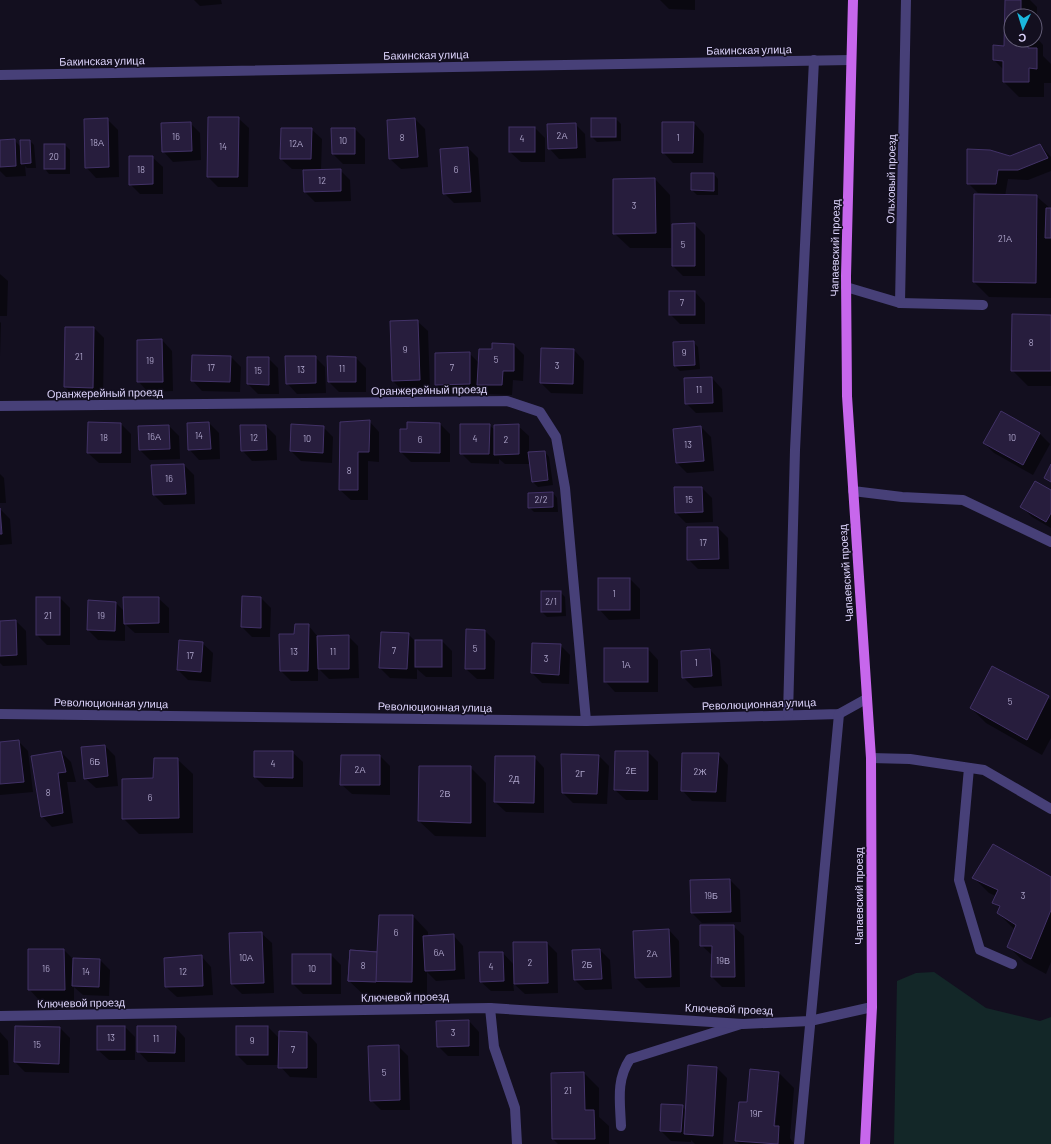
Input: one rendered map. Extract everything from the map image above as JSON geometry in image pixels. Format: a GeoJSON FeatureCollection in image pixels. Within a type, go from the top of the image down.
{"type":"FeatureCollection","features":[{"type":"Feature","properties":{"kind":"main road","name":"Чапаевский проезд"},"geometry":{"type":"LineString","coordinates":[[853,0],[846,288],[846,396],[871,758],[872,1007],[864,1144]]}},
{"type":"Feature","properties":{"kind":"street","name":"Ольховый проезд"},"geometry":{"type":"LineString","coordinates":[[900,303],[906,0]]}},
{"type":"Feature","properties":{"kind":"street"},"geometry":{"type":"LineString","coordinates":[[788,716],[795,450],[814,60]]}},
{"type":"Feature","properties":{"kind":"street","name":"Бакинская улица"},"geometry":{"type":"LineString","coordinates":[[0,75],[851,60]]}},
{"type":"Feature","properties":{"kind":"street"},"geometry":{"type":"LineString","coordinates":[[846,288],[900,303],[983,305]]}},
{"type":"Feature","properties":{"kind":"street","name":"Оранжерейный проезд"},"geometry":{"type":"LineString","coordinates":[[0,406],[506,401],[540,412],[556,437],[565,488],[586,721]]}},
{"type":"Feature","properties":{"kind":"street"},"geometry":{"type":"LineString","coordinates":[[853,491],[902,497],[963,500],[1051,542]]}},
{"type":"Feature","properties":{"kind":"street","name":"Революционная улица"},"geometry":{"type":"LineString","coordinates":[[0,714],[586,721],[839,714],[866,699]]}},
{"type":"Feature","properties":{"kind":"street"},"geometry":{"type":"LineString","coordinates":[[799,1144],[839,714]]}},
{"type":"Feature","properties":{"kind":"street"},"geometry":{"type":"LineString","coordinates":[[871,758],[910,759],[984,770],[1051,809]]}},
{"type":"Feature","properties":{"kind":"street"},"geometry":{"type":"LineString","coordinates":[[969,768],[959,880],[980,950],[1012,964]]}},
{"type":"Feature","properties":{"kind":"street","name":"Ключевой проезд"},"geometry":{"type":"LineString","coordinates":[[0,1016],[490,1008],[743,1024],[810,1021],[872,1007]]}},
{"type":"Feature","properties":{"kind":"street"},"geometry":{"type":"LineString","coordinates":[[490,1008],[494,1047],[515,1108],[516,1144]]}},
{"type":"Feature","properties":{"kind":"street"},"geometry":{"type":"LineString","coordinates":[[621,1126],[620,1081],[623,1069],[630,1059],[743,1024]]}},
{"type":"Feature","properties":{"kind":"green space"},"geometry":{"type":"Polygon","coordinates":[[[934,972],[986,1008],[1040,1021],[1051,1017],[1051,1144],[894,1144],[897,981],[916,973],[934,972]]]}},
{"type":"Feature","properties":{"kind":"building"},"geometry":{"type":"Polygon","coordinates":[[[1005,0],[1021,0],[1021,8],[1005,8],[1005,0]]]}},
{"type":"Feature","properties":{"kind":"building"},"geometry":{"type":"Polygon","coordinates":[[[993,45],[1003,46],[1003,48],[1037,48],[1037,69],[1029,68],[1029,82],[1003,82],[1003,61],[993,60],[993,45]]]}},
{"type":"Feature","properties":{"kind":"building"},"geometry":{"type":"Polygon","coordinates":[[[208,117],[239,117],[238,177],[207,177],[208,117]]]}},
{"type":"Feature","properties":{"kind":"building"},"geometry":{"type":"Polygon","coordinates":[[[108,118],[109,167],[85,168],[84,119],[108,118]]]}},
{"type":"Feature","properties":{"kind":"building"},"geometry":{"type":"Polygon","coordinates":[[[415,118],[418,157],[389,159],[387,120],[415,118]]]}},
{"type":"Feature","properties":{"kind":"building"},"geometry":{"type":"Polygon","coordinates":[[[591,118],[616,118],[616,137],[591,137],[591,118]]]}},
{"type":"Feature","properties":{"kind":"building"},"geometry":{"type":"Polygon","coordinates":[[[191,122],[192,151],[162,152],[161,123],[191,122]]]}},
{"type":"Feature","properties":{"kind":"building"},"geometry":{"type":"Polygon","coordinates":[[[662,122],[694,122],[693,153],[662,153],[662,122]]]}},
{"type":"Feature","properties":{"kind":"building"},"geometry":{"type":"Polygon","coordinates":[[[576,123],[577,148],[548,149],[547,124],[576,123]]]}},
{"type":"Feature","properties":{"kind":"building"},"geometry":{"type":"Polygon","coordinates":[[[509,127],[535,127],[535,152],[509,152],[509,127]]]}},
{"type":"Feature","properties":{"kind":"building"},"geometry":{"type":"Polygon","coordinates":[[[281,128],[312,128],[311,159],[280,159],[281,128]]]}},
{"type":"Feature","properties":{"kind":"building"},"geometry":{"type":"Polygon","coordinates":[[[331,128],[355,128],[355,154],[332,154],[331,128]]]}},
{"type":"Feature","properties":{"kind":"building"},"geometry":{"type":"Polygon","coordinates":[[[15,139],[16,166],[0,167],[0,140],[15,139]]]}},
{"type":"Feature","properties":{"kind":"building"},"geometry":{"type":"Polygon","coordinates":[[[20,140],[30,140],[31,163],[21,164],[20,140]]]}},
{"type":"Feature","properties":{"kind":"building"},"geometry":{"type":"Polygon","coordinates":[[[44,144],[65,144],[65,169],[44,169],[44,144]]]}},
{"type":"Feature","properties":{"kind":"building"},"geometry":{"type":"Polygon","coordinates":[[[1040,144],[1048,158],[1018,170],[998,170],[996,184],[967,184],[967,149],[990,150],[1010,156],[1040,144]]]}},
{"type":"Feature","properties":{"kind":"building"},"geometry":{"type":"Polygon","coordinates":[[[468,147],[471,192],[443,194],[440,149],[468,147]]]}},
{"type":"Feature","properties":{"kind":"building"},"geometry":{"type":"Polygon","coordinates":[[[129,156],[153,156],[153,184],[129,185],[129,156]]]}},
{"type":"Feature","properties":{"kind":"building"},"geometry":{"type":"Polygon","coordinates":[[[341,169],[341,191],[304,192],[303,170],[341,169]]]}},
{"type":"Feature","properties":{"kind":"building"},"geometry":{"type":"Polygon","coordinates":[[[691,173],[714,173],[714,191],[691,190],[691,173]]]}},
{"type":"Feature","properties":{"kind":"building"},"geometry":{"type":"Polygon","coordinates":[[[655,178],[656,233],[613,234],[613,179],[655,178]]]}},
{"type":"Feature","properties":{"kind":"building"},"geometry":{"type":"Polygon","coordinates":[[[974,194],[1037,195],[1036,283],[973,282],[974,194]]]}},
{"type":"Feature","properties":{"kind":"building"},"geometry":{"type":"Polygon","coordinates":[[[1046,208],[1051,208],[1051,238],[1045,238],[1046,208]]]}},
{"type":"Feature","properties":{"kind":"building"},"geometry":{"type":"Polygon","coordinates":[[[695,223],[695,266],[672,266],[672,224],[695,223]]]}},
{"type":"Feature","properties":{"kind":"building"},"geometry":{"type":"Polygon","coordinates":[[[669,291],[695,291],[695,315],[669,315],[669,291]]]}},
{"type":"Feature","properties":{"kind":"building"},"geometry":{"type":"Polygon","coordinates":[[[1012,314],[1051,315],[1051,371],[1011,371],[1012,314]]]}},
{"type":"Feature","properties":{"kind":"building"},"geometry":{"type":"Polygon","coordinates":[[[418,320],[420,380],[392,381],[390,321],[418,320]]]}},
{"type":"Feature","properties":{"kind":"building"},"geometry":{"type":"Polygon","coordinates":[[[65,327],[94,327],[93,388],[64,387],[65,327]]]}},
{"type":"Feature","properties":{"kind":"building"},"geometry":{"type":"Polygon","coordinates":[[[162,339],[163,382],[137,382],[137,340],[162,339]]]}},
{"type":"Feature","properties":{"kind":"building"},"geometry":{"type":"Polygon","coordinates":[[[694,341],[695,365],[674,366],[673,342],[694,341]]]}},
{"type":"Feature","properties":{"kind":"building"},"geometry":{"type":"Polygon","coordinates":[[[492,343],[514,344],[514,371],[503,371],[502,385],[477,385],[479,349],[492,349],[492,343]]]}},
{"type":"Feature","properties":{"kind":"building"},"geometry":{"type":"Polygon","coordinates":[[[541,348],[574,349],[573,384],[540,383],[541,348]]]}},
{"type":"Feature","properties":{"kind":"building"},"geometry":{"type":"Polygon","coordinates":[[[470,352],[470,384],[435,385],[435,353],[470,352]]]}},
{"type":"Feature","properties":{"kind":"building"},"geometry":{"type":"Polygon","coordinates":[[[192,355],[231,356],[230,382],[191,381],[192,355]]]}},
{"type":"Feature","properties":{"kind":"building"},"geometry":{"type":"Polygon","coordinates":[[[285,356],[316,356],[316,383],[286,384],[285,356]]]}},
{"type":"Feature","properties":{"kind":"building"},"geometry":{"type":"Polygon","coordinates":[[[327,356],[356,357],[356,382],[328,382],[327,356]]]}},
{"type":"Feature","properties":{"kind":"building"},"geometry":{"type":"Polygon","coordinates":[[[247,357],[269,357],[269,385],[247,384],[247,357]]]}},
{"type":"Feature","properties":{"kind":"building"},"geometry":{"type":"Polygon","coordinates":[[[712,377],[713,403],[685,404],[684,378],[712,377]]]}},
{"type":"Feature","properties":{"kind":"building"},"geometry":{"type":"Polygon","coordinates":[[[1001,411],[1040,433],[1023,465],[983,443],[1001,411]]]}},
{"type":"Feature","properties":{"kind":"building"},"geometry":{"type":"Polygon","coordinates":[[[370,420],[369,452],[358,452],[358,490],[339,490],[340,422],[370,420]]]}},
{"type":"Feature","properties":{"kind":"building"},"geometry":{"type":"Polygon","coordinates":[[[88,422],[121,423],[121,453],[87,453],[88,422]]]}},
{"type":"Feature","properties":{"kind":"building"},"geometry":{"type":"Polygon","coordinates":[[[209,422],[211,449],[188,450],[187,423],[209,422]]]}},
{"type":"Feature","properties":{"kind":"building"},"geometry":{"type":"Polygon","coordinates":[[[407,422],[440,423],[440,453],[400,452],[400,429],[407,429],[407,422]]]}},
{"type":"Feature","properties":{"kind":"building"},"geometry":{"type":"Polygon","coordinates":[[[291,424],[324,426],[323,453],[290,451],[291,424]]]}},
{"type":"Feature","properties":{"kind":"building"},"geometry":{"type":"Polygon","coordinates":[[[460,424],[490,424],[489,454],[460,454],[460,424]]]}},
{"type":"Feature","properties":{"kind":"building"},"geometry":{"type":"Polygon","coordinates":[[[519,424],[519,454],[494,455],[494,425],[519,424]]]}},
{"type":"Feature","properties":{"kind":"building"},"geometry":{"type":"Polygon","coordinates":[[[169,425],[170,449],[139,450],[138,426],[169,425]]]}},
{"type":"Feature","properties":{"kind":"building"},"geometry":{"type":"Polygon","coordinates":[[[240,425],[266,425],[267,450],[241,451],[240,425]]]}},
{"type":"Feature","properties":{"kind":"building"},"geometry":{"type":"Polygon","coordinates":[[[701,426],[704,461],[676,463],[673,429],[701,426]]]}},
{"type":"Feature","properties":{"kind":"building"},"geometry":{"type":"Polygon","coordinates":[[[545,451],[548,480],[532,482],[528,452],[545,451]]]}},
{"type":"Feature","properties":{"kind":"building"},"geometry":{"type":"Polygon","coordinates":[[[184,464],[186,494],[153,495],[151,465],[184,464]]]}},
{"type":"Feature","properties":{"kind":"building"},"geometry":{"type":"Polygon","coordinates":[[[1051,464],[1051,482],[1044,478],[1051,464]]]}},
{"type":"Feature","properties":{"kind":"building"},"geometry":{"type":"Polygon","coordinates":[[[1035,481],[1051,490],[1051,513],[1046,522],[1020,507],[1035,481]]]}},
{"type":"Feature","properties":{"kind":"building"},"geometry":{"type":"Polygon","coordinates":[[[674,487],[702,487],[703,512],[675,513],[674,487]]]}},
{"type":"Feature","properties":{"kind":"building"},"geometry":{"type":"Polygon","coordinates":[[[553,492],[553,507],[528,508],[528,493],[553,492]]]}},
{"type":"Feature","properties":{"kind":"building"},"geometry":{"type":"Polygon","coordinates":[[[0,508],[2,534],[0,534],[0,508]]]}},
{"type":"Feature","properties":{"kind":"building"},"geometry":{"type":"Polygon","coordinates":[[[687,527],[718,527],[719,559],[687,560],[687,527]]]}},
{"type":"Feature","properties":{"kind":"building"},"geometry":{"type":"Polygon","coordinates":[[[598,578],[630,578],[630,610],[598,610],[598,578]]]}},
{"type":"Feature","properties":{"kind":"building"},"geometry":{"type":"Polygon","coordinates":[[[541,591],[561,591],[561,612],[541,612],[541,591]]]}},
{"type":"Feature","properties":{"kind":"building"},"geometry":{"type":"Polygon","coordinates":[[[242,596],[261,597],[261,628],[241,627],[242,596]]]}},
{"type":"Feature","properties":{"kind":"building"},"geometry":{"type":"Polygon","coordinates":[[[36,597],[60,597],[60,635],[36,635],[36,597]]]}},
{"type":"Feature","properties":{"kind":"building"},"geometry":{"type":"Polygon","coordinates":[[[123,597],[159,597],[159,623],[124,624],[123,597]]]}},
{"type":"Feature","properties":{"kind":"building"},"geometry":{"type":"Polygon","coordinates":[[[88,600],[116,602],[115,631],[87,630],[88,600]]]}},
{"type":"Feature","properties":{"kind":"building"},"geometry":{"type":"Polygon","coordinates":[[[16,620],[17,655],[0,656],[0,621],[16,620]]]}},
{"type":"Feature","properties":{"kind":"building"},"geometry":{"type":"Polygon","coordinates":[[[295,624],[309,624],[308,671],[280,671],[279,634],[294,634],[295,624]]]}},
{"type":"Feature","properties":{"kind":"building"},"geometry":{"type":"Polygon","coordinates":[[[466,629],[485,630],[485,669],[465,669],[466,629]]]}},
{"type":"Feature","properties":{"kind":"building"},"geometry":{"type":"Polygon","coordinates":[[[381,632],[409,633],[407,669],[379,668],[381,632]]]}},
{"type":"Feature","properties":{"kind":"building"},"geometry":{"type":"Polygon","coordinates":[[[349,635],[349,669],[318,669],[317,636],[349,635]]]}},
{"type":"Feature","properties":{"kind":"building"},"geometry":{"type":"Polygon","coordinates":[[[179,640],[203,642],[201,672],[177,670],[179,640]]]}},
{"type":"Feature","properties":{"kind":"building"},"geometry":{"type":"Polygon","coordinates":[[[415,640],[442,640],[442,667],[415,667],[415,640]]]}},
{"type":"Feature","properties":{"kind":"building"},"geometry":{"type":"Polygon","coordinates":[[[532,643],[561,644],[559,675],[531,673],[532,643]]]}},
{"type":"Feature","properties":{"kind":"building"},"geometry":{"type":"Polygon","coordinates":[[[604,648],[648,648],[648,682],[604,682],[604,648]]]}},
{"type":"Feature","properties":{"kind":"building"},"geometry":{"type":"Polygon","coordinates":[[[710,649],[712,676],[682,678],[681,651],[710,649]]]}},
{"type":"Feature","properties":{"kind":"building"},"geometry":{"type":"Polygon","coordinates":[[[992,666],[1049,696],[1027,740],[970,708],[992,666]]]}},
{"type":"Feature","properties":{"kind":"building"},"geometry":{"type":"Polygon","coordinates":[[[19,740],[24,782],[0,784],[0,742],[19,740]]]}},
{"type":"Feature","properties":{"kind":"building"},"geometry":{"type":"Polygon","coordinates":[[[105,745],[108,776],[84,779],[81,747],[105,745]]]}},
{"type":"Feature","properties":{"kind":"building"},"geometry":{"type":"Polygon","coordinates":[[[61,751],[66,772],[58,773],[63,813],[41,817],[31,756],[61,751]]]}},
{"type":"Feature","properties":{"kind":"building"},"geometry":{"type":"Polygon","coordinates":[[[254,751],[293,751],[293,778],[254,777],[254,751]]]}},
{"type":"Feature","properties":{"kind":"building"},"geometry":{"type":"Polygon","coordinates":[[[615,751],[648,751],[648,791],[614,790],[615,751]]]}},
{"type":"Feature","properties":{"kind":"building"},"geometry":{"type":"Polygon","coordinates":[[[682,753],[719,753],[716,792],[681,791],[682,753]]]}},
{"type":"Feature","properties":{"kind":"building"},"geometry":{"type":"Polygon","coordinates":[[[561,754],[599,755],[597,794],[562,793],[561,754]]]}},
{"type":"Feature","properties":{"kind":"building"},"geometry":{"type":"Polygon","coordinates":[[[341,755],[380,755],[380,785],[340,785],[341,755]]]}},
{"type":"Feature","properties":{"kind":"building"},"geometry":{"type":"Polygon","coordinates":[[[495,756],[535,756],[534,803],[494,802],[495,756]]]}},
{"type":"Feature","properties":{"kind":"building"},"geometry":{"type":"Polygon","coordinates":[[[154,758],[178,758],[179,818],[122,819],[122,779],[153,778],[154,758]]]}},
{"type":"Feature","properties":{"kind":"building"},"geometry":{"type":"Polygon","coordinates":[[[419,766],[471,766],[471,823],[418,821],[419,766]]]}},
{"type":"Feature","properties":{"kind":"building"},"geometry":{"type":"Polygon","coordinates":[[[993,844],[1051,877],[1051,910],[1031,959],[1007,947],[1016,925],[997,913],[1000,906],[992,903],[998,890],[972,878],[993,844]]]}},
{"type":"Feature","properties":{"kind":"building"},"geometry":{"type":"Polygon","coordinates":[[[730,879],[731,912],[691,913],[690,880],[730,879]]]}},
{"type":"Feature","properties":{"kind":"building"},"geometry":{"type":"Polygon","coordinates":[[[379,915],[413,915],[412,982],[348,981],[350,950],[377,952],[379,915]]]}},
{"type":"Feature","properties":{"kind":"building"},"geometry":{"type":"Polygon","coordinates":[[[700,925],[734,925],[735,977],[711,977],[712,946],[700,946],[700,925]]]}},
{"type":"Feature","properties":{"kind":"building"},"geometry":{"type":"Polygon","coordinates":[[[669,929],[671,977],[635,978],[633,931],[669,929]]]}},
{"type":"Feature","properties":{"kind":"building"},"geometry":{"type":"Polygon","coordinates":[[[262,932],[264,983],[231,984],[229,933],[262,932]]]}},
{"type":"Feature","properties":{"kind":"building"},"geometry":{"type":"Polygon","coordinates":[[[454,934],[455,970],[425,971],[423,936],[454,934]]]}},
{"type":"Feature","properties":{"kind":"building"},"geometry":{"type":"Polygon","coordinates":[[[513,942],[547,942],[548,983],[514,984],[513,942]]]}},
{"type":"Feature","properties":{"kind":"building"},"geometry":{"type":"Polygon","coordinates":[[[28,949],[64,949],[65,990],[28,990],[28,949]]]}},
{"type":"Feature","properties":{"kind":"building"},"geometry":{"type":"Polygon","coordinates":[[[600,949],[602,979],[574,980],[572,950],[600,949]]]}},
{"type":"Feature","properties":{"kind":"building"},"geometry":{"type":"Polygon","coordinates":[[[350,950],[377,952],[376,982],[348,981],[350,950]]]}},
{"type":"Feature","properties":{"kind":"building"},"geometry":{"type":"Polygon","coordinates":[[[479,952],[503,952],[504,981],[480,982],[479,952]]]}},
{"type":"Feature","properties":{"kind":"building"},"geometry":{"type":"Polygon","coordinates":[[[292,954],[331,954],[331,984],[292,984],[292,954]]]}},
{"type":"Feature","properties":{"kind":"building"},"geometry":{"type":"Polygon","coordinates":[[[202,955],[203,986],[165,987],[164,958],[202,955]]]}},
{"type":"Feature","properties":{"kind":"building"},"geometry":{"type":"Polygon","coordinates":[[[73,958],[100,959],[99,987],[72,986],[73,958]]]}},
{"type":"Feature","properties":{"kind":"building"},"geometry":{"type":"Polygon","coordinates":[[[469,1020],[469,1046],[437,1047],[436,1021],[469,1020]]]}},
{"type":"Feature","properties":{"kind":"building"},"geometry":{"type":"Polygon","coordinates":[[[15,1026],[60,1027],[59,1064],[14,1062],[15,1026]]]}},
{"type":"Feature","properties":{"kind":"building"},"geometry":{"type":"Polygon","coordinates":[[[97,1026],[125,1026],[125,1050],[97,1050],[97,1026]]]}},
{"type":"Feature","properties":{"kind":"building"},"geometry":{"type":"Polygon","coordinates":[[[137,1026],[176,1026],[175,1053],[137,1052],[137,1026]]]}},
{"type":"Feature","properties":{"kind":"building"},"geometry":{"type":"Polygon","coordinates":[[[236,1026],[268,1026],[268,1055],[236,1055],[236,1026]]]}},
{"type":"Feature","properties":{"kind":"building"},"geometry":{"type":"Polygon","coordinates":[[[279,1031],[307,1032],[307,1068],[278,1068],[279,1031]]]}},
{"type":"Feature","properties":{"kind":"building"},"geometry":{"type":"Polygon","coordinates":[[[399,1045],[400,1100],[370,1101],[368,1046],[399,1045]]]}},
{"type":"Feature","properties":{"kind":"building"},"geometry":{"type":"Polygon","coordinates":[[[688,1065],[717,1067],[713,1136],[684,1134],[688,1065]]]}},
{"type":"Feature","properties":{"kind":"building"},"geometry":{"type":"Polygon","coordinates":[[[750,1069],[779,1072],[774,1126],[779,1126],[778,1144],[735,1141],[739,1102],[747,1102],[750,1069]]]}},
{"type":"Feature","properties":{"kind":"building"},"geometry":{"type":"Polygon","coordinates":[[[584,1072],[585,1110],[594,1110],[595,1139],[552,1139],[551,1073],[584,1072]]]}},
{"type":"Feature","properties":{"kind":"building"},"geometry":{"type":"Polygon","coordinates":[[[661,1104],[683,1105],[681,1132],[660,1131],[661,1104]]]}}]}
